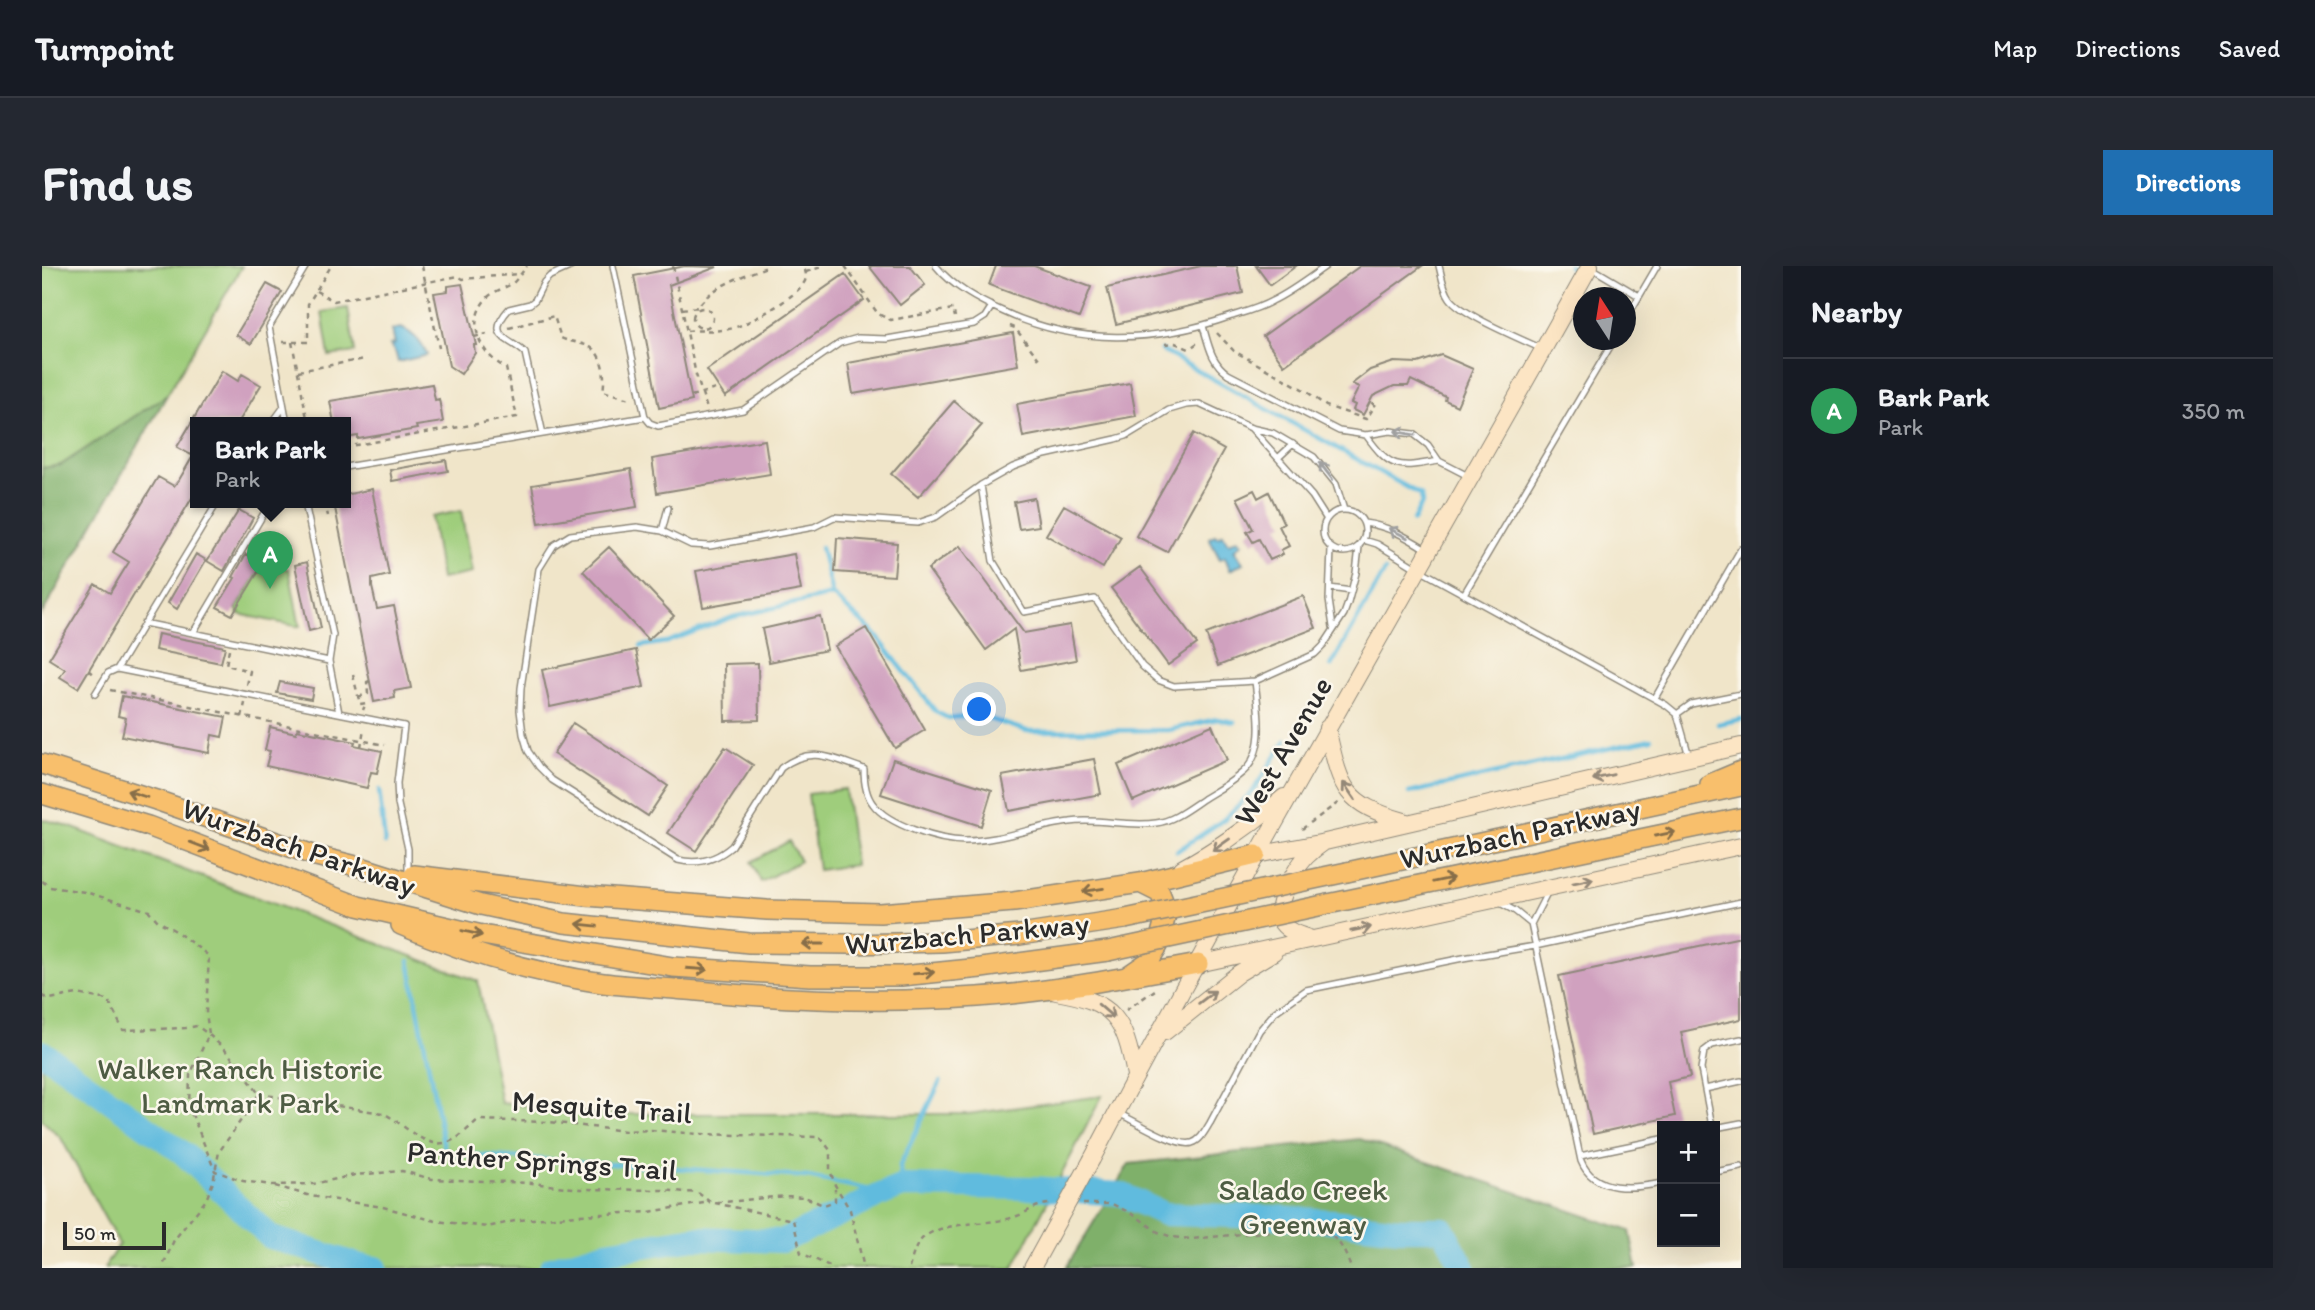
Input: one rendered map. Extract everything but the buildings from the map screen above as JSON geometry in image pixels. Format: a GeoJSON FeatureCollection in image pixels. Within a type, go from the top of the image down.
{"type":"FeatureCollection","features":[{"type":"Feature","properties":{"kind":"highway","name":"Wurzbach Parkway"},"geometry":{"type":"LineString","coordinates":[[42,764],[156,800],[316,856],[364,868],[481,905],[564,922],[749,943],[942,942],[1020,935],[1125,919],[1741,786]]}},
{"type":"Feature","properties":{"kind":"highway"},"geometry":{"type":"LineString","coordinates":[[1660,803],[1741,771]]}},
{"type":"Feature","properties":{"kind":"highway","name":"Wurzbach Parkway"},"geometry":{"type":"LineString","coordinates":[[42,794],[148,826],[358,906],[558,950],[673,967],[810,976],[901,976],[1108,951],[1735,820]]}},
{"type":"Feature","properties":{"kind":"highway"},"geometry":{"type":"LineString","coordinates":[[364,868],[586,896],[767,910],[880,913],[1014,902],[1140,883],[1256,855]]}},
{"type":"Feature","properties":{"kind":"highway"},"geometry":{"type":"LineString","coordinates":[[1125,977],[1148,961],[1158,946],[1167,911],[1160,893],[1140,883]]}},
{"type":"Feature","properties":{"kind":"highway"},"geometry":{"type":"LineString","coordinates":[[358,906],[426,936],[507,964],[603,982],[746,996],[918,1000],[980,997],[1043,990],[1198,964]]}},
{"type":"Feature","properties":{"kind":"main road","name":"West Avenue"},"geometry":{"type":"LineString","coordinates":[[1032,1268],[1293,788],[1590,267]]}},
{"type":"Feature","properties":{"kind":"main road"},"geometry":{"type":"LineString","coordinates":[[1328,728],[1336,767],[1354,800],[1374,812],[1406,821]]}},
{"type":"Feature","properties":{"kind":"main road","name":"Wurzbach Parkway"},"geometry":{"type":"LineString","coordinates":[[1256,855],[1325,842],[1406,821],[1741,746]]}},
{"type":"Feature","properties":{"kind":"main road"},"geometry":{"type":"LineString","coordinates":[[1165,877],[1209,853],[1253,823],[1293,788]]}},
{"type":"Feature","properties":{"kind":"main road"},"geometry":{"type":"LineString","coordinates":[[1314,939],[1288,930],[1280,920],[1278,906],[1300,864],[1325,842]]}},
{"type":"Feature","properties":{"kind":"main road","name":"Wurzbach Parkway"},"geometry":{"type":"LineString","coordinates":[[1198,964],[1741,846]]}},
{"type":"Feature","properties":{"kind":"main road"},"geometry":{"type":"LineString","coordinates":[[1155,1040],[1239,973],[1284,946]]}},
{"type":"Feature","properties":{"kind":"main road"},"geometry":{"type":"LineString","coordinates":[[1043,990],[1084,997],[1108,1011],[1121,1025],[1129,1043],[1135,1075]]}},
{"type":"Feature","properties":{"kind":"lane"},"geometry":{"type":"LineString","coordinates":[[285,417],[269,327],[306,266]]}},
{"type":"Feature","properties":{"kind":"lane"},"geometry":{"type":"LineString","coordinates":[[542,434],[525,353],[506,341],[499,325],[509,309],[530,304],[544,282],[560,270],[572,266]]}},
{"type":"Feature","properties":{"kind":"lane"},"geometry":{"type":"LineString","coordinates":[[613,266],[645,416],[650,423],[658,426],[743,410],[840,343],[858,338],[887,339],[974,324],[985,317],[992,306]]}},
{"type":"Feature","properties":{"kind":"lane"},"geometry":{"type":"LineString","coordinates":[[936,266],[956,285],[1020,319],[1057,331],[1095,337],[1137,338],[1171,334],[1203,326],[1270,303],[1326,266]]}},
{"type":"Feature","properties":{"kind":"lane"},"geometry":{"type":"LineString","coordinates":[[1439,266],[1451,300],[1465,310],[1543,350]]}},
{"type":"Feature","properties":{"kind":"lane"},"geometry":{"type":"LineString","coordinates":[[1636,301],[1657,266]]}},
{"type":"Feature","properties":{"kind":"lane"},"geometry":{"type":"LineString","coordinates":[[1590,267],[1639,296]]}},
{"type":"Feature","properties":{"kind":"lane"},"geometry":{"type":"LineString","coordinates":[[1203,326],[1211,355],[1218,366],[1228,374],[1328,428],[1366,435],[1390,431],[1414,434],[1428,445],[1439,461],[1470,478]]}},
{"type":"Feature","properties":{"kind":"lane"},"geometry":{"type":"LineString","coordinates":[[1464,594],[1608,350]]}},
{"type":"Feature","properties":{"kind":"lane"},"geometry":{"type":"LineString","coordinates":[[1255,681],[1259,717],[1257,745],[1251,763],[1242,773],[1179,815],[1159,823],[1141,825],[1084,820],[985,839],[964,841],[942,838],[900,824],[882,814],[871,803],[864,786],[864,769],[828,757],[805,754],[792,759],[781,768],[732,846],[723,854],[706,861],[691,863],[678,860],[552,780],[528,751],[520,710],[539,569],[554,545],[570,535],[637,527],[662,531],[691,545],[709,547],[814,527],[834,517],[918,523],[936,517],[981,485],[1013,467],[1045,454],[1126,436],[1169,410],[1199,404],[1251,428],[1273,433],[1314,457],[1336,484],[1344,510]]}},
{"type":"Feature","properties":{"kind":"lane"},"geometry":{"type":"LineString","coordinates":[[276,417],[283,408]]}},
{"type":"Feature","properties":{"kind":"lane"},"geometry":{"type":"LineString","coordinates":[[351,466],[645,416]]}},
{"type":"Feature","properties":{"kind":"lane"},"geometry":{"type":"LineString","coordinates":[[1251,428],[1312,496],[1326,519]]}},
{"type":"Feature","properties":{"kind":"lane"},"geometry":{"type":"LineString","coordinates":[[1366,435],[1380,455],[1389,462],[1399,465],[1439,461]]}},
{"type":"Feature","properties":{"kind":"lane"},"geometry":{"type":"LineString","coordinates":[[1279,458],[1293,444]]}},
{"type":"Feature","properties":{"kind":"lane"},"geometry":{"type":"LineString","coordinates":[[981,485],[993,561],[1024,612],[1095,599],[1142,666],[1158,680],[1174,686],[1255,681],[1315,654],[1344,614],[1356,573],[1359,547],[1364,540],[1364,523]]}},
{"type":"Feature","properties":{"kind":"lane"},"geometry":{"type":"LineString","coordinates":[[117,669],[215,508]]}},
{"type":"Feature","properties":{"kind":"lane"},"geometry":{"type":"LineString","coordinates":[[193,633],[267,508]]}},
{"type":"Feature","properties":{"kind":"lane"},"geometry":{"type":"LineString","coordinates":[[306,508],[332,635],[329,661],[339,713]]}},
{"type":"Feature","properties":{"kind":"lane"},"geometry":{"type":"LineString","coordinates":[[662,531],[668,508]]}},
{"type":"Feature","properties":{"kind":"lane"},"geometry":{"type":"LineString","coordinates":[[1333,627],[1331,549],[1323,538],[1323,524],[1326,519],[1337,511],[1352,511],[1364,523],[1395,530],[1429,550]]}},
{"type":"Feature","properties":{"kind":"lane"},"geometry":{"type":"LineString","coordinates":[[1364,540],[1377,544],[1655,698],[1677,714],[1689,758]]}},
{"type":"Feature","properties":{"kind":"lane"},"geometry":{"type":"LineString","coordinates":[[1331,549],[1345,553],[1359,547]]}},
{"type":"Feature","properties":{"kind":"lane"},"geometry":{"type":"LineString","coordinates":[[1655,698],[1740,552]]}},
{"type":"Feature","properties":{"kind":"lane"},"geometry":{"type":"LineString","coordinates":[[1740,552],[1741,565]]}},
{"type":"Feature","properties":{"kind":"lane"},"geometry":{"type":"LineString","coordinates":[[1330,588],[1351,591]]}},
{"type":"Feature","properties":{"kind":"lane"},"geometry":{"type":"LineString","coordinates":[[144,623],[329,661]]}},
{"type":"Feature","properties":{"kind":"lane"},"geometry":{"type":"LineString","coordinates":[[95,694],[108,673],[117,669],[404,726],[397,793],[407,840],[408,874]]}},
{"type":"Feature","properties":{"kind":"lane"},"geometry":{"type":"LineString","coordinates":[[1677,714],[1691,704],[1741,694]]}},
{"type":"Feature","properties":{"kind":"lane"},"geometry":{"type":"LineString","coordinates":[[1551,887],[1531,924],[1580,1156],[1592,1179],[1610,1187],[1657,1183]]}},
{"type":"Feature","properties":{"kind":"lane"},"geometry":{"type":"LineString","coordinates":[[1494,900],[1515,911],[1531,924]]}},
{"type":"Feature","properties":{"kind":"lane"},"geometry":{"type":"LineString","coordinates":[[1116,1112],[1168,1138],[1186,1144],[1194,1143],[1210,1123],[1259,1031],[1275,1012],[1306,990],[1535,946],[1741,902]]}},
{"type":"Feature","properties":{"kind":"lane"},"geometry":{"type":"LineString","coordinates":[[1713,1121],[1701,1069],[1704,1051],[1712,1045],[1741,1039]]}},
{"type":"Feature","properties":{"kind":"lane"},"geometry":{"type":"LineString","coordinates":[[1705,1089],[1741,1082]]}},
{"type":"Feature","properties":{"kind":"lane"},"geometry":{"type":"LineString","coordinates":[[1720,1126],[1741,1123]]}},
{"type":"Feature","properties":{"kind":"lane"},"geometry":{"type":"LineString","coordinates":[[1580,1156],[1657,1140]]}},
{"type":"Feature","properties":{"kind":"lane"},"geometry":{"type":"LineString","coordinates":[[1720,1171],[1741,1167]]}},
{"type":"Feature","properties":{"kind":"path"},"geometry":{"type":"LineString","coordinates":[[283,342],[308,342],[308,304],[331,266]]}},
{"type":"Feature","properties":{"kind":"path"},"geometry":{"type":"LineString","coordinates":[[422,266],[439,348]]}},
{"type":"Feature","properties":{"kind":"path"},"geometry":{"type":"LineString","coordinates":[[351,446],[517,417],[506,368],[488,356],[476,337],[480,310],[488,297],[512,284],[527,266]]}},
{"type":"Feature","properties":{"kind":"path"},"geometry":{"type":"LineString","coordinates":[[673,266],[706,409]]}},
{"type":"Feature","properties":{"kind":"path"},"geometry":{"type":"LineString","coordinates":[[707,328],[694,321],[695,312],[702,301],[716,290],[769,266]]}},
{"type":"Feature","properties":{"kind":"path"},"geometry":{"type":"LineString","coordinates":[[687,331],[734,328],[756,318],[797,290],[806,278],[802,266]]}},
{"type":"Feature","properties":{"kind":"path"},"geometry":{"type":"LineString","coordinates":[[806,272],[824,266]]}},
{"type":"Feature","properties":{"kind":"path"},"geometry":{"type":"LineString","coordinates":[[845,266],[878,314],[891,320],[953,309],[956,320]]}},
{"type":"Feature","properties":{"kind":"path"},"geometry":{"type":"LineString","coordinates":[[316,291],[334,301],[458,276],[463,279],[520,274]]}},
{"type":"Feature","properties":{"kind":"path"},"geometry":{"type":"LineString","coordinates":[[682,309],[707,309],[713,316],[712,323],[707,328]]}},
{"type":"Feature","properties":{"kind":"path"},"geometry":{"type":"LineString","coordinates":[[509,328],[554,316],[561,338],[588,346],[596,353],[605,374],[603,391],[631,399]]}},
{"type":"Feature","properties":{"kind":"path"},"geometry":{"type":"LineString","coordinates":[[1010,326],[1039,359]]}},
{"type":"Feature","properties":{"kind":"path"},"geometry":{"type":"LineString","coordinates":[[1217,332],[1234,351],[1306,391],[1325,406],[1366,419],[1375,406],[1368,398]]}},
{"type":"Feature","properties":{"kind":"path"},"geometry":{"type":"LineString","coordinates":[[476,337],[486,334]]}},
{"type":"Feature","properties":{"kind":"path"},"geometry":{"type":"LineString","coordinates":[[1165,344],[1175,343],[1189,349],[1196,344],[1194,341]]}},
{"type":"Feature","properties":{"kind":"path"},"geometry":{"type":"LineString","coordinates":[[292,342],[308,417]]}},
{"type":"Feature","properties":{"kind":"path"},"geometry":{"type":"LineString","coordinates":[[298,371],[365,359]]}},
{"type":"Feature","properties":{"kind":"path"},"geometry":{"type":"LineString","coordinates":[[691,396],[719,388]]}},
{"type":"Feature","properties":{"kind":"path"},"geometry":{"type":"LineString","coordinates":[[326,508],[328,516]]}},
{"type":"Feature","properties":{"kind":"path"},"geometry":{"type":"LineString","coordinates":[[229,649],[226,665],[250,671],[247,687]]}},
{"type":"Feature","properties":{"kind":"path"},"geometry":{"type":"LineString","coordinates":[[89,670],[96,677]]}},
{"type":"Feature","properties":{"kind":"path"},"geometry":{"type":"LineString","coordinates":[[352,675],[360,704],[366,704],[363,710]]}},
{"type":"Feature","properties":{"kind":"path"},"geometry":{"type":"LineString","coordinates":[[355,684],[368,682],[368,694],[358,697]]}},
{"type":"Feature","properties":{"kind":"path"},"geometry":{"type":"LineString","coordinates":[[110,690],[385,745]]}},
{"type":"Feature","properties":{"kind":"path"},"geometry":{"type":"LineString","coordinates":[[242,717],[244,703]]}},
{"type":"Feature","properties":{"kind":"path"},"geometry":{"type":"LineString","coordinates":[[361,747],[364,728]]}},
{"type":"Feature","properties":{"kind":"path"},"geometry":{"type":"LineString","coordinates":[[1302,829],[1342,800]]}},
{"type":"Feature","properties":{"kind":"path"},"geometry":{"type":"LineString","coordinates":[[42,881],[50,887],[85,892],[149,911],[158,921],[209,956],[206,1012],[209,1034],[190,1075],[188,1107],[215,1171]]}},
{"type":"Feature","properties":{"kind":"path"},"geometry":{"type":"LineString","coordinates":[[1121,1013],[1155,990]]}},
{"type":"Feature","properties":{"kind":"path"},"geometry":{"type":"LineString","coordinates":[[42,996],[50,999],[76,994],[108,1000],[123,1030],[197,1026],[232,1057],[260,1094],[219,1152],[214,1182],[206,1200],[174,1240],[162,1268]]}},
{"type":"Feature","properties":{"kind":"path","name":"Mesquite Trail"},"geometry":{"type":"LineString","coordinates":[[260,1094],[383,1113],[426,1142],[445,1143],[455,1139],[478,1120],[549,1122],[625,1131],[651,1130],[698,1135],[820,1137],[830,1150],[830,1170],[835,1185],[850,1210],[864,1268]]}},
{"type":"Feature","properties":{"kind":"path","name":"Panther Springs Trail"},"geometry":{"type":"LineString","coordinates":[[215,1171],[243,1181],[271,1185],[313,1184],[355,1175],[402,1171],[432,1179],[532,1183],[581,1189],[698,1193],[710,1202],[793,1220],[801,1252],[834,1268]]}},
{"type":"Feature","properties":{"kind":"path"},"geometry":{"type":"LineString","coordinates":[[271,1185],[311,1196],[383,1207],[436,1221],[487,1227],[520,1220],[649,1212],[710,1202],[743,1202],[783,1197],[805,1198],[824,1205],[835,1201],[835,1185]]}},
{"type":"Feature","properties":{"kind":"path"},"geometry":{"type":"LineString","coordinates":[[909,1268],[916,1247],[926,1235],[943,1229],[1017,1216],[1043,1204],[1057,1204]]}},
{"type":"Feature","properties":{"kind":"path"},"geometry":{"type":"LineString","coordinates":[[1084,1204],[1112,1204],[1136,1216],[1158,1232],[1172,1237],[1192,1239],[1303,1228],[1316,1230],[1331,1235],[1343,1246],[1351,1268]]}},
{"type":"Feature","properties":{"kind":"green space"},"geometry":{"type":"Polygon","coordinates":[[[42,266],[242,266],[167,395],[61,465],[42,468],[42,266]]]}},
{"type":"Feature","properties":{"kind":"green space"},"geometry":{"type":"Polygon","coordinates":[[[348,308],[355,352],[329,356],[322,312],[348,308]]]}},
{"type":"Feature","properties":{"kind":"green space"},"geometry":{"type":"Polygon","coordinates":[[[167,395],[42,614],[42,468],[61,465],[167,395]]]}},
{"type":"Feature","properties":{"kind":"green space"},"geometry":{"type":"Polygon","coordinates":[[[461,511],[472,573],[441,579],[431,517],[461,511]]]}},
{"type":"Feature","properties":{"kind":"green space"},"geometry":{"type":"Polygon","coordinates":[[[263,564],[289,569],[300,627],[238,614],[240,612],[236,609],[263,564]]]}},
{"type":"Feature","properties":{"kind":"green space"},"geometry":{"type":"Polygon","coordinates":[[[845,789],[855,865],[818,870],[808,794],[845,789]]]}},
{"type":"Feature","properties":{"kind":"green space","name":"Walker Ranch Historic Landmark Park"},"geometry":{"type":"Polygon","coordinates":[[[42,819],[65,825],[478,981],[501,1103],[602,1114],[968,1114],[1102,1096],[1013,1268],[104,1268],[119,1244],[61,1138],[42,1120],[42,819]]]}},
{"type":"Feature","properties":{"kind":"green space"},"geometry":{"type":"Polygon","coordinates":[[[789,841],[800,861],[761,882],[751,862],[789,841]]]}},
{"type":"Feature","properties":{"kind":"green space","name":"Salado Creek Greenway"},"geometry":{"type":"Polygon","coordinates":[[[1360,1139],[1630,1231],[1637,1268],[1066,1268],[1129,1164],[1360,1139]]]}},
{"type":"Feature","properties":{"kind":"water"},"geometry":{"type":"Polygon","coordinates":[[[401,328],[417,339],[427,355],[398,362],[390,345],[395,344],[392,330],[401,328]]]}},
{"type":"Feature","properties":{"kind":"water"},"geometry":{"type":"Polygon","coordinates":[[[1223,534],[1227,542],[1237,539],[1242,543],[1234,550],[1243,563],[1230,570],[1225,557],[1220,559],[1209,538],[1223,534]]]}},
{"type":"Feature","properties":{"kind":"waterway"},"geometry":{"type":"LineString","coordinates":[[1161,350],[1421,495],[1422,503],[1413,521]]}},
{"type":"Feature","properties":{"kind":"waterway"},"geometry":{"type":"LineString","coordinates":[[821,547],[832,595]]}},
{"type":"Feature","properties":{"kind":"waterway"},"geometry":{"type":"LineString","coordinates":[[1331,666],[1385,571]]}},
{"type":"Feature","properties":{"kind":"waterway"},"geometry":{"type":"LineString","coordinates":[[641,646],[667,642],[733,617],[832,595],[875,634],[936,712],[948,718],[977,715],[1027,731],[1169,730],[1217,719],[1235,722]]}},
{"type":"Feature","properties":{"kind":"waterway"},"geometry":{"type":"LineString","coordinates":[[1718,724],[1741,719]]}},
{"type":"Feature","properties":{"kind":"waterway"},"geometry":{"type":"LineString","coordinates":[[1409,793],[1651,739]]}},
{"type":"Feature","properties":{"kind":"waterway"},"geometry":{"type":"LineString","coordinates":[[1177,851],[1223,820],[1253,791],[1286,740]]}},
{"type":"Feature","properties":{"kind":"waterway"},"geometry":{"type":"LineString","coordinates":[[379,790],[385,843]]}},
{"type":"Feature","properties":{"kind":"waterway"},"geometry":{"type":"LineString","coordinates":[[409,961],[445,1153],[808,1177],[885,1193]]}},
{"type":"Feature","properties":{"kind":"waterway"},"geometry":{"type":"LineString","coordinates":[[42,1052],[183,1153],[270,1237],[357,1265],[376,1268]]}},
{"type":"Feature","properties":{"kind":"waterway"},"geometry":{"type":"LineString","coordinates":[[901,1187],[900,1165],[940,1082]]}},
{"type":"Feature","properties":{"kind":"waterway"},"geometry":{"type":"LineString","coordinates":[[551,1268],[606,1252],[695,1238],[782,1241],[903,1186],[1030,1188],[1121,1194],[1164,1214],[1274,1217],[1399,1229],[1443,1229],[1464,1268]]}},
{"type":"Feature","properties":{"kind":"place","name":"Bark Park"},"geometry":{"type":"Point","coordinates":[270,589]}}]}
